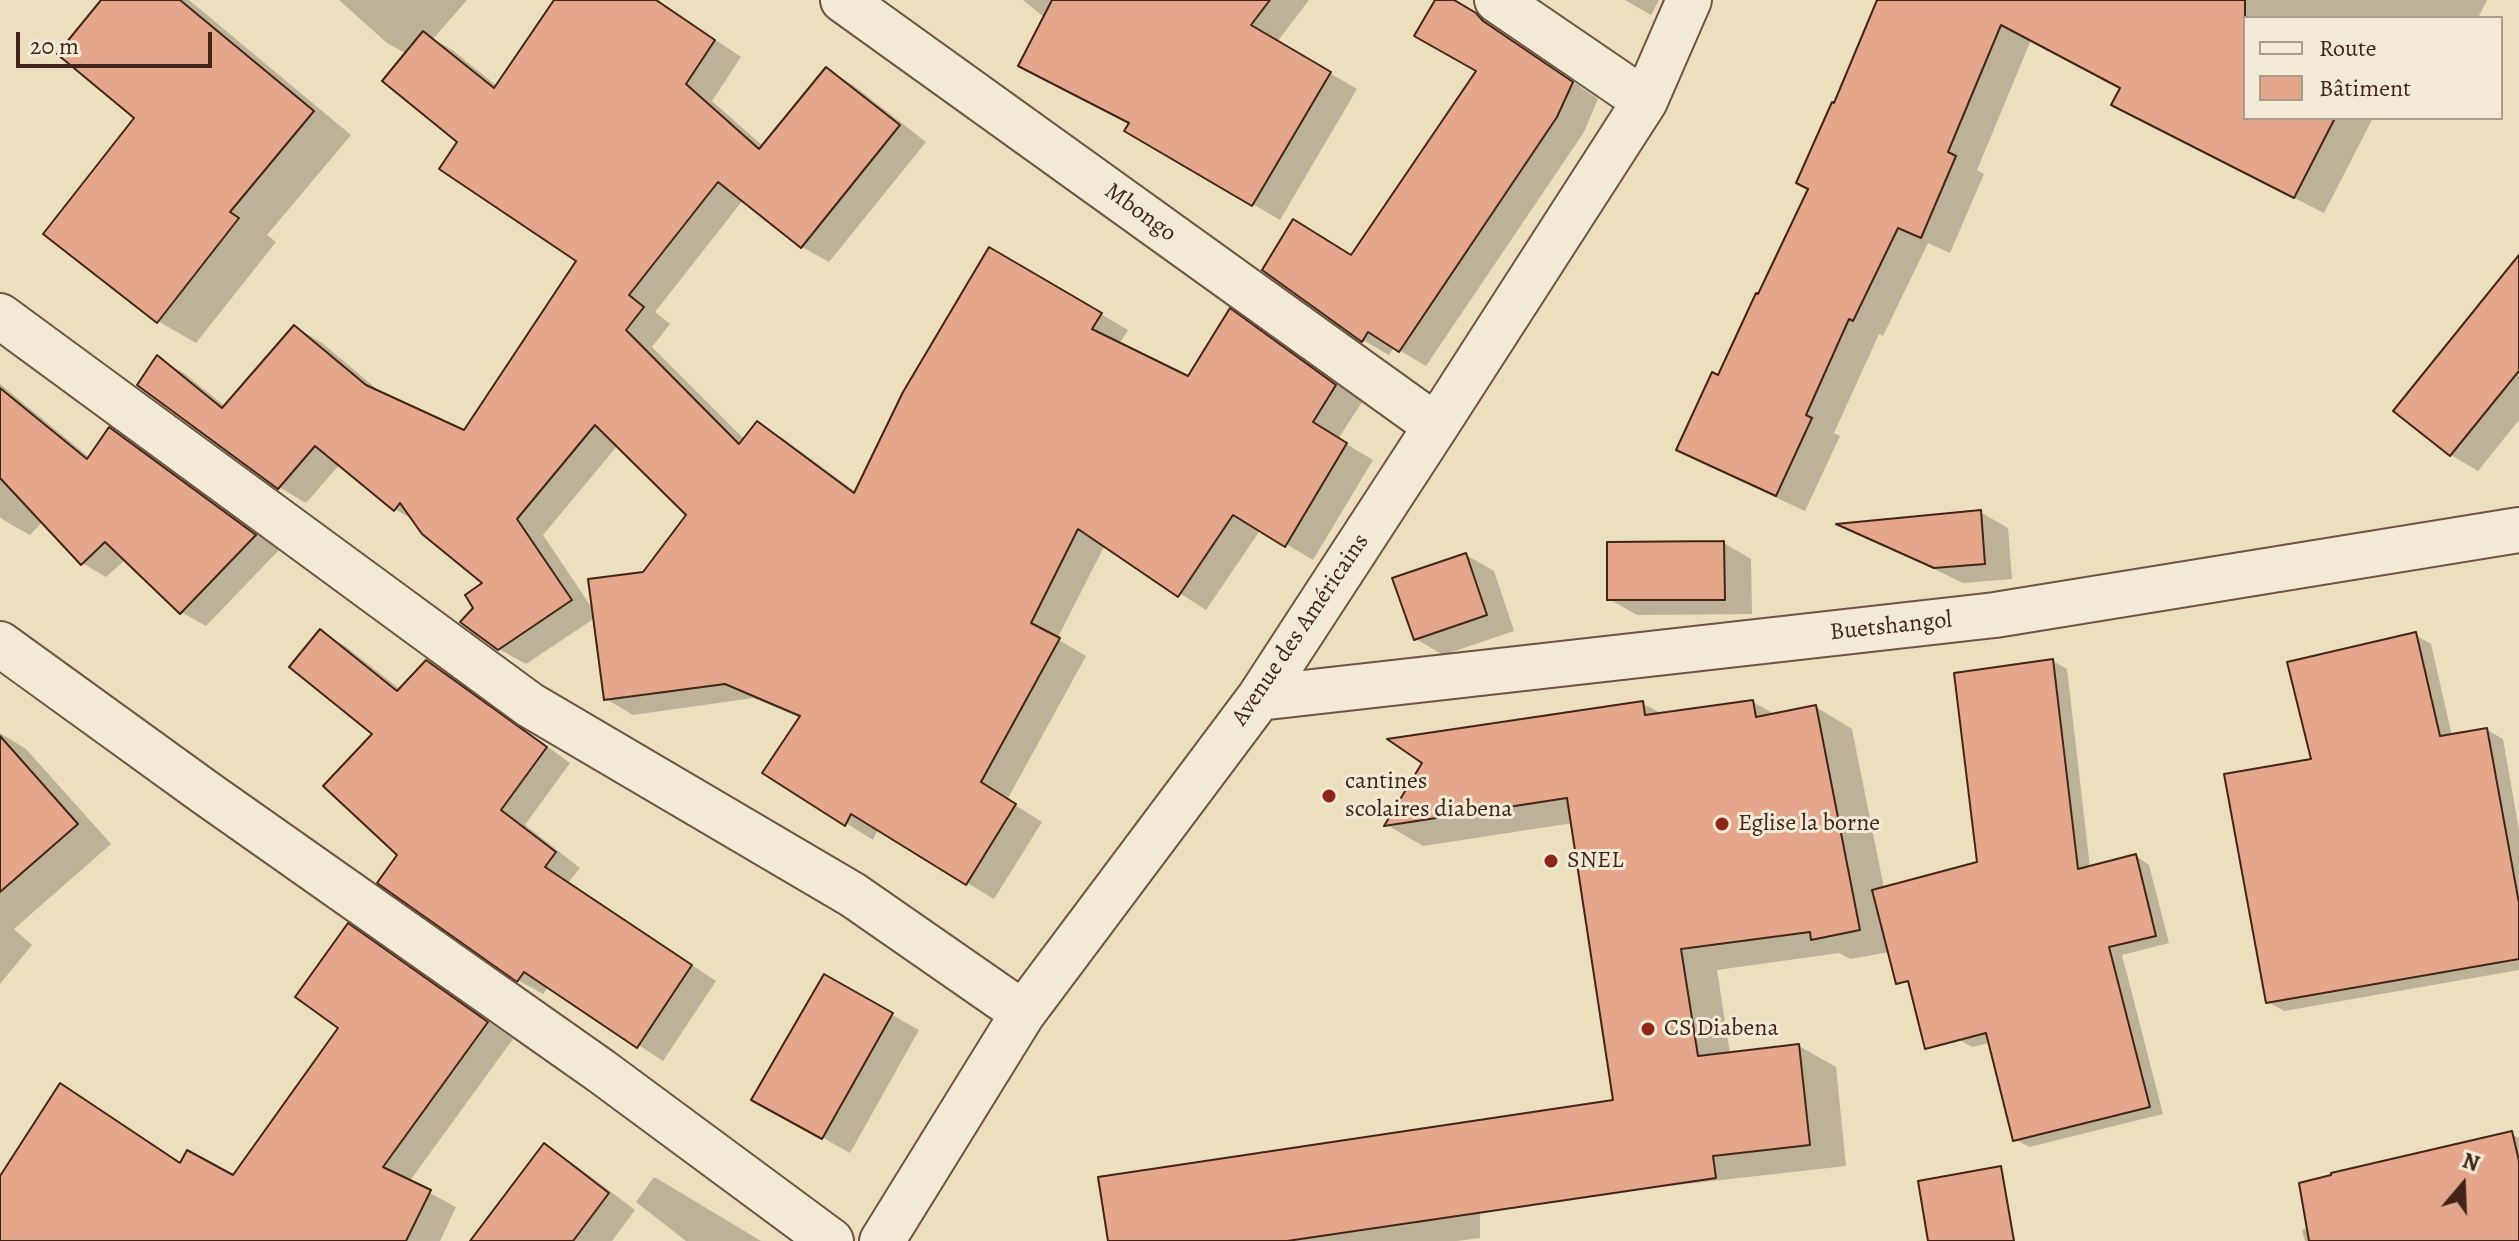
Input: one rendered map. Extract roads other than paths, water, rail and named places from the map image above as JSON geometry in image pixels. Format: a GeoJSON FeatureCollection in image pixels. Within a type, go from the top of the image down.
{"type":"FeatureCollection","features":[{"type":"Feature","properties":{"kind":"street","name":"Mbongo"},"geometry":{"type":"LineString","coordinates":[[843,0],[1436,426]]}},
{"type":"Feature","properties":{"kind":"street"},"geometry":{"type":"LineString","coordinates":[[1497,0],[1645,101]]}},
{"type":"Feature","properties":{"kind":"street","name":"Avenue des Américains"},"geometry":{"type":"LineString","coordinates":[[882,1241],[1023,1013],[1259,698],[1436,426],[1645,101],[1689,0]]}},
{"type":"Feature","properties":{"kind":"street"},"geometry":{"type":"LineString","coordinates":[[0,316],[530,705],[853,895],[1023,1013]]}},
{"type":"Feature","properties":{"kind":"street","name":"Buetshangol"},"geometry":{"type":"LineString","coordinates":[[1259,698],[1995,615],[2519,530]]}},
{"type":"Feature","properties":{"kind":"street"},"geometry":{"type":"LineString","coordinates":[[0,644],[218,802],[601,1071],[831,1241]]}},
{"type":"Feature","properties":{"kind":"place","name":"cantines scolaires diabena"},"geometry":{"type":"Point","coordinates":[1329,796]}},
{"type":"Feature","properties":{"kind":"place","name":"Eglise la borne"},"geometry":{"type":"Point","coordinates":[1722,824]}},
{"type":"Feature","properties":{"kind":"place","name":"SNEL"},"geometry":{"type":"Point","coordinates":[1551,861]}},
{"type":"Feature","properties":{"kind":"place","name":"CS Diabena"},"geometry":{"type":"Point","coordinates":[1648,1029]}}]}
